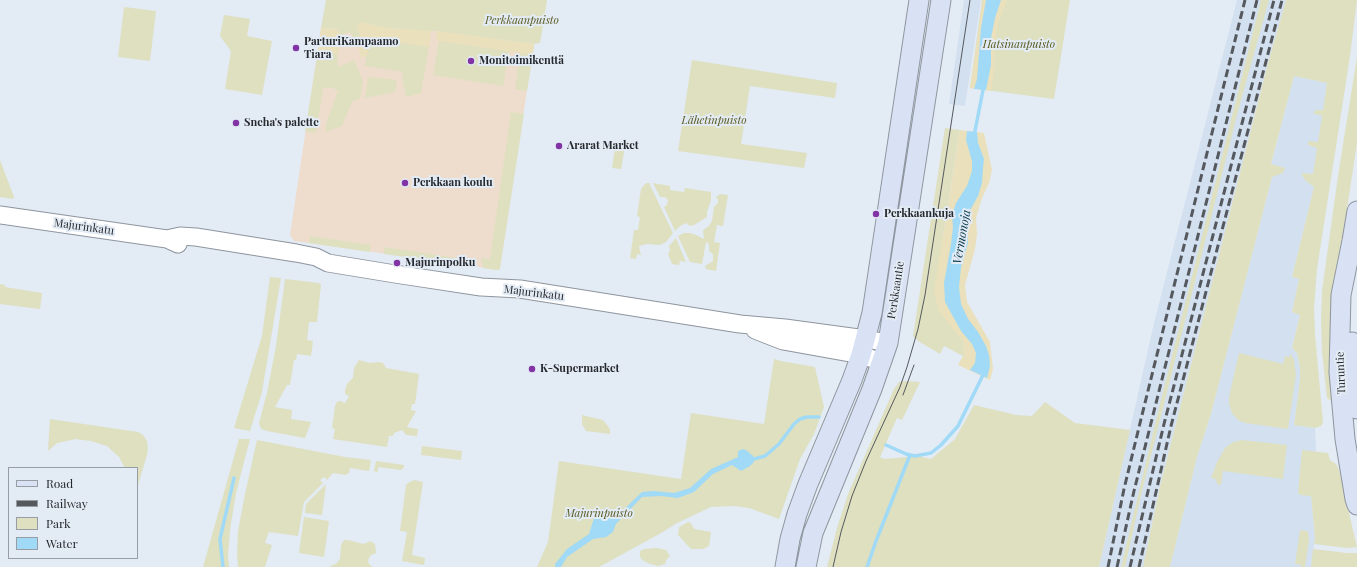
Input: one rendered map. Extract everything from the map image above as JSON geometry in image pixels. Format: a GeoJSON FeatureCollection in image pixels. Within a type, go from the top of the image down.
{"type":"FeatureCollection","features":[{"type":"Feature","properties":{"kind":"main road","name":"Perkkaantie"},"geometry":{"type":"LineString","coordinates":[[785,567],[790,539],[808,484],[863,347],[872,313],[919,0]]}},
{"type":"Feature","properties":{"kind":"main road","name":"Perkkaantie"},"geometry":{"type":"LineString","coordinates":[[806,567],[813,533],[882,362],[888,343],[941,0]]}},
{"type":"Feature","properties":{"kind":"main road","name":"Turuntie"},"geometry":{"type":"LineString","coordinates":[[1357,211],[1340,295],[1340,372],[1345,440],[1357,505]]}},
{"type":"Feature","properties":{"kind":"main road","name":"Turuntie"},"geometry":{"type":"LineString","coordinates":[[1352,241],[1352,363],[1357,410]]}},
{"type":"Feature","properties":{"kind":"street","name":"Majurinkatu"},"geometry":{"type":"LineString","coordinates":[[0,215],[167,240],[180,236],[196,237],[296,253],[316,257],[328,263],[482,287],[520,289],[740,324],[785,328],[863,347],[888,343]]}},
{"type":"Feature","properties":{"kind":"street","name":"Majurinkatu"},"geometry":{"type":"LineString","coordinates":[[863,347],[882,362]]}},
{"type":"Feature","properties":{"kind":"shaded area"},"geometry":{"type":"Polygon","coordinates":[[[964,0],[981,0],[965,106],[949,104],[964,0]]]}},
{"type":"Feature","properties":{"kind":"shaded area"},"geometry":{"type":"Polygon","coordinates":[[[1237,0],[1286,0],[1268,63],[1160,486],[1143,567],[1099,567],[1154,323],[1237,0]]]}},
{"type":"Feature","properties":{"kind":"shaded area","name":"Perkkaan koulu"},"geometry":{"type":"Polygon","coordinates":[[[360,22],[387,28],[434,31],[534,44],[499,270],[294,241],[290,235],[321,28],[336,29],[360,22]]]}},
{"type":"Feature","properties":{"kind":"shaded area"},"geometry":{"type":"Polygon","coordinates":[[[1294,76],[1327,83],[1314,187],[1292,277],[1299,279],[1292,312],[1300,314],[1292,348],[1297,353],[1300,368],[1300,380],[1294,425],[1315,428],[1316,451],[1311,496],[1315,538],[1311,567],[1170,567],[1197,457],[1211,414],[1272,177],[1271,165],[1294,76]]]}},
{"type":"Feature","properties":{"kind":"green space","name":"Perkkaanpuisto"},"geometry":{"type":"Polygon","coordinates":[[[326,0],[547,0],[540,43],[534,44],[434,31],[387,28],[360,22],[357,27],[360,37],[353,37],[350,32],[342,35],[336,29],[321,28],[326,0]]]}},
{"type":"Feature","properties":{"kind":"green space","name":"Hatsinanpuisto"},"geometry":{"type":"Polygon","coordinates":[[[982,0],[1070,0],[1054,99],[970,88],[982,0]]]}},
{"type":"Feature","properties":{"kind":"green space"},"geometry":{"type":"Polygon","coordinates":[[[1261,0],[1269,0],[1238,111],[1141,495],[1125,567],[1121,567],[1157,416],[1261,0]]]}},
{"type":"Feature","properties":{"kind":"green space"},"geometry":{"type":"Polygon","coordinates":[[[1286,0],[1357,0],[1350,56],[1317,269],[1314,308],[1315,334],[1323,422],[1321,426],[1315,428],[1294,425],[1300,380],[1300,368],[1297,353],[1292,348],[1300,315],[1292,312],[1299,279],[1292,277],[1314,187],[1306,181],[1302,173],[1313,174],[1317,148],[1308,145],[1308,143],[1309,141],[1318,142],[1322,116],[1313,113],[1316,110],[1323,110],[1327,83],[1294,76],[1271,164],[1285,168],[1283,173],[1272,177],[1211,414],[1197,457],[1170,567],[1143,567],[1160,486],[1268,63],[1286,0]]]}},
{"type":"Feature","properties":{"kind":"green space"},"geometry":{"type":"Polygon","coordinates":[[[124,7],[156,11],[150,61],[118,57],[124,7]]]}},
{"type":"Feature","properties":{"kind":"green space"},"geometry":{"type":"Polygon","coordinates":[[[224,15],[250,19],[247,36],[272,41],[262,95],[225,89],[231,51],[220,36],[224,15]]]}},
{"type":"Feature","properties":{"kind":"green space"},"geometry":{"type":"Polygon","coordinates":[[[369,38],[429,47],[421,93],[406,97],[402,77],[403,72],[365,66],[369,38]]]}},
{"type":"Feature","properties":{"kind":"green space","name":"Monitoimikenttä"},"geometry":{"type":"Polygon","coordinates":[[[439,41],[509,51],[503,86],[433,75],[439,41]]]}},
{"type":"Feature","properties":{"kind":"green space"},"geometry":{"type":"Polygon","coordinates":[[[318,51],[338,54],[337,60],[339,67],[354,60],[363,82],[360,99],[352,101],[342,126],[325,132],[327,121],[338,91],[333,88],[323,88],[316,133],[305,132],[318,51]]]}},
{"type":"Feature","properties":{"kind":"green space"},"geometry":{"type":"Polygon","coordinates":[[[520,53],[533,55],[527,91],[515,89],[520,53]]]}},
{"type":"Feature","properties":{"kind":"green space"},"geometry":{"type":"Polygon","coordinates":[[[1357,57],[1357,143],[1334,295],[1333,401],[1331,401],[1327,398],[1322,352],[1322,291],[1357,57]]]}},
{"type":"Feature","properties":{"kind":"green space","name":"Lähetinpuisto"},"geometry":{"type":"Polygon","coordinates":[[[692,60],[837,83],[835,98],[750,86],[741,144],[807,153],[804,168],[678,151],[692,60]]]}},
{"type":"Feature","properties":{"kind":"green space"},"geometry":{"type":"Polygon","coordinates":[[[368,77],[397,80],[395,92],[365,98],[368,77]]]}},
{"type":"Feature","properties":{"kind":"green space"},"geometry":{"type":"Polygon","coordinates":[[[511,112],[524,114],[500,268],[499,270],[496,270],[483,268],[481,258],[490,259],[511,112]]]}},
{"type":"Feature","properties":{"kind":"green space"},"geometry":{"type":"Polygon","coordinates":[[[945,128],[960,130],[943,235],[963,342],[963,356],[944,346],[940,354],[918,341],[913,336],[945,128]]]}},
{"type":"Feature","properties":{"kind":"green space"},"geometry":{"type":"Polygon","coordinates":[[[618,142],[626,142],[621,169],[612,168],[615,147],[618,142]]]}},
{"type":"Feature","properties":{"kind":"green space"},"geometry":{"type":"Polygon","coordinates":[[[0,160],[14,197],[13,199],[0,197],[0,160]]]}},
{"type":"Feature","properties":{"kind":"green space"},"geometry":{"type":"Polygon","coordinates":[[[646,183],[649,183],[673,233],[666,242],[660,245],[647,244],[639,246],[641,255],[637,254],[636,259],[630,258],[634,230],[638,230],[640,217],[637,216],[641,189],[646,183]]]}},
{"type":"Feature","properties":{"kind":"green space"},"geometry":{"type":"Polygon","coordinates":[[[653,183],[670,186],[670,190],[684,192],[685,188],[711,192],[711,200],[707,217],[694,225],[690,226],[686,223],[675,231],[664,207],[667,205],[668,200],[665,197],[660,197],[653,183]]]}},
{"type":"Feature","properties":{"kind":"green space"},"geometry":{"type":"Polygon","coordinates":[[[720,194],[728,195],[723,226],[717,225],[714,242],[720,243],[716,271],[706,269],[705,266],[713,261],[713,254],[709,251],[709,244],[706,242],[702,264],[690,262],[678,236],[684,233],[689,233],[704,239],[703,230],[709,226],[712,221],[714,207],[718,203],[716,197],[720,194]]]}},
{"type":"Feature","properties":{"kind":"green space"},"geometry":{"type":"Polygon","coordinates":[[[310,236],[371,245],[370,252],[309,243],[310,236]]]}},
{"type":"Feature","properties":{"kind":"green space"},"geometry":{"type":"Polygon","coordinates":[[[676,238],[686,262],[680,261],[679,265],[672,264],[668,254],[670,251],[669,246],[676,238]]]}},
{"type":"Feature","properties":{"kind":"green space"},"geometry":{"type":"Polygon","coordinates":[[[384,247],[464,259],[463,265],[384,254],[384,247]]]}},
{"type":"Feature","properties":{"kind":"green space"},"geometry":{"type":"Polygon","coordinates":[[[270,277],[281,278],[262,392],[250,431],[234,428],[262,336],[270,277]]]}},
{"type":"Feature","properties":{"kind":"green space"},"geometry":{"type":"Polygon","coordinates":[[[285,279],[319,283],[321,285],[317,322],[309,322],[307,340],[313,341],[311,356],[297,354],[296,360],[294,360],[290,385],[287,385],[275,407],[292,410],[291,419],[311,422],[305,438],[267,431],[261,429],[259,423],[267,393],[276,346],[285,279]]]}},
{"type":"Feature","properties":{"kind":"green space"},"geometry":{"type":"Polygon","coordinates":[[[0,284],[5,285],[5,287],[42,293],[40,309],[0,304],[0,284]]]}},
{"type":"Feature","properties":{"kind":"green space"},"geometry":{"type":"Polygon","coordinates":[[[1239,353],[1283,364],[1285,356],[1290,357],[1290,353],[1294,360],[1296,375],[1288,429],[1245,423],[1238,420],[1232,413],[1229,404],[1229,397],[1239,353]]]}},
{"type":"Feature","properties":{"kind":"green space","name":"Majurinpuisto"},"geometry":{"type":"Polygon","coordinates":[[[774,359],[815,367],[824,407],[814,434],[800,459],[779,519],[749,508],[734,506],[711,507],[677,523],[599,567],[537,567],[548,542],[559,461],[681,479],[691,413],[764,424],[774,359]]]}},
{"type":"Feature","properties":{"kind":"green space"},"geometry":{"type":"Polygon","coordinates":[[[359,360],[370,363],[379,362],[383,363],[386,368],[419,374],[415,404],[412,404],[411,410],[416,411],[407,427],[418,429],[417,436],[406,435],[402,430],[394,433],[393,436],[389,436],[387,447],[333,439],[335,429],[332,428],[335,406],[337,402],[340,401],[345,403],[349,396],[345,394],[345,390],[347,384],[353,378],[354,368],[359,360]]]}},
{"type":"Feature","properties":{"kind":"green space"},"geometry":{"type":"Polygon","coordinates":[[[899,382],[920,382],[902,420],[897,418],[880,457],[884,459],[918,456],[931,459],[955,439],[974,405],[1016,415],[1032,416],[1045,402],[1075,423],[1130,430],[1099,567],[827,567],[848,494],[894,389],[899,382]]]}},
{"type":"Feature","properties":{"kind":"green space"},"geometry":{"type":"Polygon","coordinates":[[[582,415],[603,420],[610,429],[610,434],[586,431],[582,424],[582,415]]]}},
{"type":"Feature","properties":{"kind":"green space"},"geometry":{"type":"Polygon","coordinates":[[[50,419],[138,432],[143,435],[147,441],[148,448],[138,485],[138,467],[124,467],[119,457],[107,446],[91,441],[76,439],[57,443],[48,451],[50,419]]]}},
{"type":"Feature","properties":{"kind":"green space"},"geometry":{"type":"Polygon","coordinates":[[[239,439],[250,439],[236,493],[230,530],[228,555],[229,567],[203,567],[239,439]]]}},
{"type":"Feature","properties":{"kind":"green space"},"geometry":{"type":"Polygon","coordinates":[[[257,440],[345,457],[371,460],[369,471],[350,468],[349,473],[345,475],[333,473],[327,480],[324,477],[320,480],[323,483],[304,502],[298,536],[269,532],[265,543],[272,545],[265,567],[238,567],[238,531],[257,440]]]}},
{"type":"Feature","properties":{"kind":"green space"},"geometry":{"type":"Polygon","coordinates":[[[1242,440],[1287,445],[1283,479],[1223,471],[1221,485],[1217,484],[1216,479],[1211,478],[1217,462],[1225,448],[1233,442],[1242,440]]]}},
{"type":"Feature","properties":{"kind":"green space"},"geometry":{"type":"Polygon","coordinates":[[[422,446],[462,451],[461,460],[421,455],[422,446]]]}},
{"type":"Feature","properties":{"kind":"green space"},"geometry":{"type":"Polygon","coordinates":[[[1302,450],[1328,453],[1330,460],[1336,464],[1339,470],[1357,547],[1347,548],[1314,544],[1315,538],[1311,496],[1300,495],[1298,492],[1302,450]]]}},
{"type":"Feature","properties":{"kind":"green space"},"geometry":{"type":"Polygon","coordinates":[[[376,461],[404,465],[404,467],[401,470],[378,467],[378,472],[374,471],[376,461]]]}},
{"type":"Feature","properties":{"kind":"green space"},"geometry":{"type":"Polygon","coordinates":[[[414,480],[423,482],[412,555],[425,558],[424,565],[402,561],[407,532],[400,531],[406,485],[414,480]]]}},
{"type":"Feature","properties":{"kind":"green space"},"geometry":{"type":"Polygon","coordinates":[[[326,484],[322,515],[305,513],[306,504],[326,484]]]}},
{"type":"Feature","properties":{"kind":"green space"},"geometry":{"type":"Polygon","coordinates":[[[304,517],[329,521],[324,557],[299,553],[304,517]]]}},
{"type":"Feature","properties":{"kind":"green space"},"geometry":{"type":"Polygon","coordinates":[[[688,522],[691,523],[694,529],[711,532],[709,546],[703,549],[691,549],[678,535],[679,527],[688,522]]]}},
{"type":"Feature","properties":{"kind":"green space"},"geometry":{"type":"Polygon","coordinates":[[[1300,530],[1307,531],[1309,539],[1305,567],[1295,564],[1300,530]]]}},
{"type":"Feature","properties":{"kind":"green space"},"geometry":{"type":"Polygon","coordinates":[[[344,540],[364,544],[370,541],[375,544],[376,553],[371,555],[368,560],[369,564],[373,567],[329,567],[337,563],[340,559],[341,545],[344,540]]]}},
{"type":"Feature","properties":{"kind":"green space"},"geometry":{"type":"Polygon","coordinates":[[[657,548],[666,550],[670,556],[666,560],[665,564],[658,566],[650,564],[642,560],[640,557],[640,551],[644,549],[657,548]]]}},
{"type":"Feature","properties":{"kind":"green space"},"geometry":{"type":"Polygon","coordinates":[[[1313,549],[1357,553],[1357,567],[1311,567],[1313,549]]]}},
{"type":"Feature","properties":{"kind":"sand"},"geometry":{"type":"Polygon","coordinates":[[[983,0],[1007,0],[998,24],[991,91],[970,88],[983,0]]]}},
{"type":"Feature","properties":{"kind":"sand"},"geometry":{"type":"Polygon","coordinates":[[[360,22],[387,28],[431,31],[429,47],[370,38],[367,55],[361,58],[359,49],[360,37],[357,26],[360,22]]]}},
{"type":"Feature","properties":{"kind":"sand"},"geometry":{"type":"Polygon","coordinates":[[[321,28],[336,29],[342,35],[338,41],[338,54],[318,51],[321,28]]]}},
{"type":"Feature","properties":{"kind":"sand"},"geometry":{"type":"Polygon","coordinates":[[[437,31],[534,44],[533,55],[436,40],[437,31]]]}},
{"type":"Feature","properties":{"kind":"sand"},"geometry":{"type":"Polygon","coordinates":[[[960,130],[984,133],[992,170],[989,183],[982,198],[976,218],[977,234],[975,249],[965,285],[967,302],[990,342],[993,369],[990,380],[958,365],[964,354],[963,342],[939,311],[934,292],[960,130]]]}},
{"type":"Feature","properties":{"kind":"water"},"geometry":{"type":"Polygon","coordinates":[[[986,0],[1001,0],[995,18],[991,38],[991,65],[986,90],[974,89],[977,79],[981,28],[986,0]]]}},
{"type":"Feature","properties":{"kind":"water"},"geometry":{"type":"Polygon","coordinates":[[[967,131],[977,132],[978,143],[984,159],[982,183],[978,196],[967,216],[968,243],[961,267],[959,287],[961,304],[968,319],[986,346],[989,355],[990,366],[987,378],[970,370],[975,363],[976,353],[972,344],[961,331],[945,302],[944,283],[953,227],[952,215],[956,203],[967,186],[972,171],[972,161],[966,140],[967,131]]]}},
{"type":"Feature","properties":{"kind":"water"},"geometry":{"type":"Polygon","coordinates":[[[743,449],[753,456],[754,462],[750,466],[741,471],[732,465],[713,474],[694,492],[678,498],[661,496],[642,497],[616,524],[613,532],[606,537],[593,539],[567,557],[561,567],[555,567],[555,564],[567,549],[589,534],[594,518],[603,513],[616,517],[642,492],[654,491],[674,493],[690,488],[711,469],[738,457],[738,451],[743,449]]]}},
{"type":"Feature","properties":{"kind":"waterway","name":"Vermonoja"},"geometry":{"type":"LineString","coordinates":[[974,136],[984,85]]}},
{"type":"Feature","properties":{"kind":"waterway","name":"Vermonoja"},"geometry":{"type":"LineString","coordinates":[[886,445],[906,454],[915,456],[931,453],[941,445],[958,426],[984,373]]}},
{"type":"Feature","properties":{"kind":"waterway","name":"Vermonoja"},"geometry":{"type":"LineString","coordinates":[[750,460],[765,456],[779,444],[794,424],[800,419],[807,417],[819,417]]}},
{"type":"Feature","properties":{"kind":"waterway"},"geometry":{"type":"LineString","coordinates":[[867,567],[910,455]]}},
{"type":"Feature","properties":{"kind":"waterway"},"geometry":{"type":"LineString","coordinates":[[223,567],[220,539],[234,478]]}},
{"type":"Feature","properties":{"kind":"tram line"},"geometry":{"type":"LineString","coordinates":[[833,567],[841,532],[852,496],[866,461],[900,387],[918,329],[925,295],[970,0]]}},
{"type":"Feature","properties":{"kind":"tram line"},"geometry":{"type":"LineString","coordinates":[[903,395],[914,365]]}},
{"type":"Feature","properties":{"kind":"railway"},"geometry":{"type":"LineString","coordinates":[[1108,567],[1124,489],[1245,0]]}},
{"type":"Feature","properties":{"kind":"railway"},"geometry":{"type":"LineString","coordinates":[[1117,567],[1134,491],[1257,0]]}},
{"type":"Feature","properties":{"kind":"railway"},"geometry":{"type":"LineString","coordinates":[[1130,567],[1164,424],[1274,0]]}},
{"type":"Feature","properties":{"kind":"railway"},"geometry":{"type":"LineString","coordinates":[[1139,567],[1171,426],[1282,0]]}},
{"type":"Feature","properties":{"kind":"place","name":"ParturiKampaamo Tiara"},"geometry":{"type":"Point","coordinates":[296,48]}},
{"type":"Feature","properties":{"kind":"place","name":"Monitoimikenttä"},"geometry":{"type":"Point","coordinates":[471,61]}},
{"type":"Feature","properties":{"kind":"place","name":"Sneha's palette"},"geometry":{"type":"Point","coordinates":[236,123]}},
{"type":"Feature","properties":{"kind":"place","name":"Ararat Market"},"geometry":{"type":"Point","coordinates":[559,146]}},
{"type":"Feature","properties":{"kind":"place","name":"Perkkaan koulu"},"geometry":{"type":"Point","coordinates":[405,183]}},
{"type":"Feature","properties":{"kind":"place","name":"Perkkaankuja"},"geometry":{"type":"Point","coordinates":[876,214]}},
{"type":"Feature","properties":{"kind":"place","name":"Majurinpolku"},"geometry":{"type":"Point","coordinates":[397,263]}},
{"type":"Feature","properties":{"kind":"place","name":"K-Supermarket"},"geometry":{"type":"Point","coordinates":[532,369]}}]}
